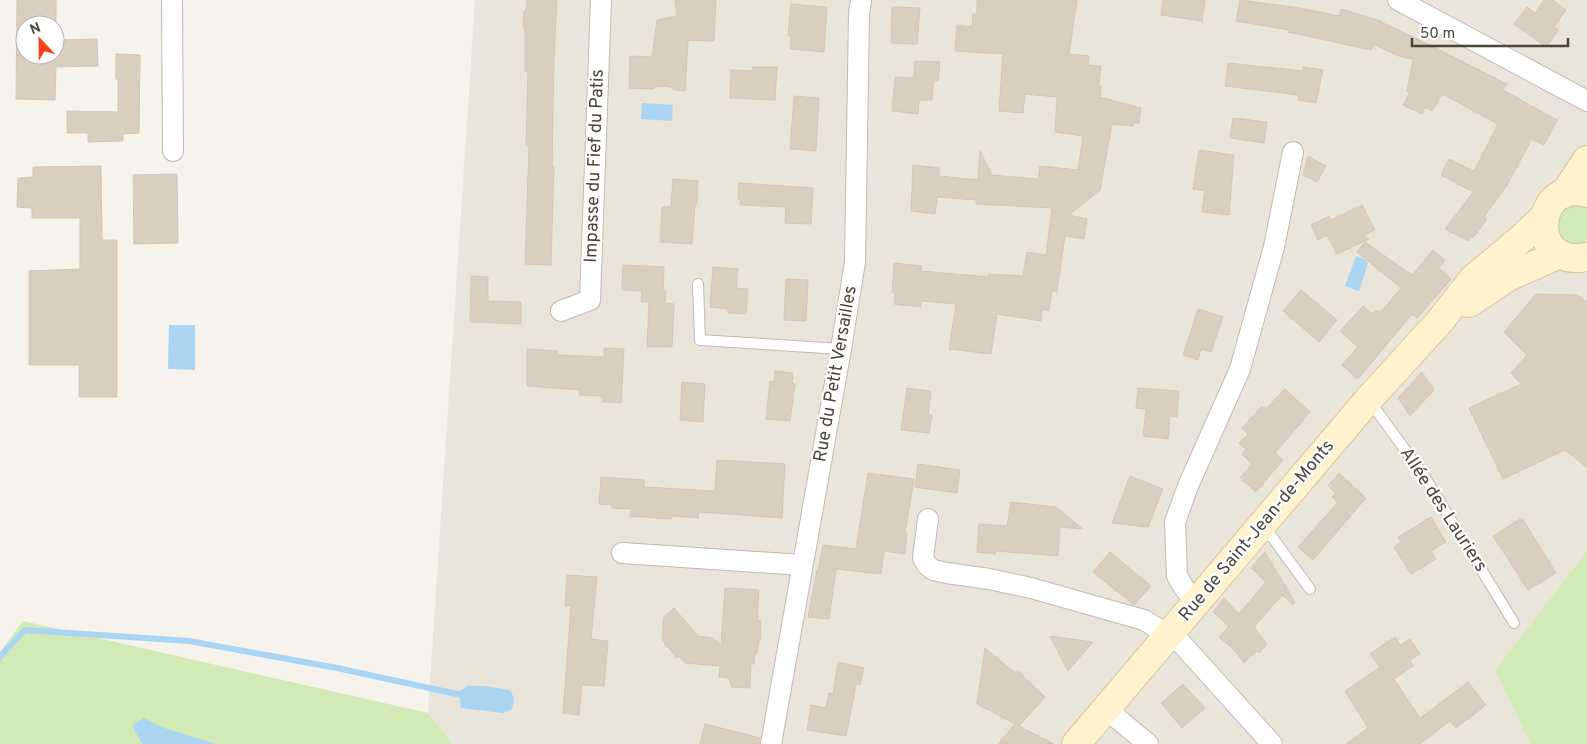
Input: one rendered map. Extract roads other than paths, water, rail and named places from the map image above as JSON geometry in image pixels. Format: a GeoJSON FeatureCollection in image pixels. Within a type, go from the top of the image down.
{"type":"FeatureCollection","features":[{"type":"Feature","properties":{"kind":"main road"},"geometry":{"type":"LineString","coordinates":[[1575,194],[1587,160]]}},
{"type":"Feature","properties":{"kind":"main road","name":"Rue de Saint-Jean-de-Monts"},"geometry":{"type":"LineString","coordinates":[[1076,744],[1368,400],[1440,321],[1473,279],[1544,217],[1548,208],[1555,200],[1575,194]]}},
{"type":"Feature","properties":{"kind":"main road"},"geometry":{"type":"LineString","coordinates":[[1544,217],[1543,228],[1546,238],[1552,247],[1560,254],[1577,259],[1587,257]]}},
{"type":"Feature","properties":{"kind":"main road","name":"Rue de Saint-Jean-de-Monts"},"geometry":{"type":"LineString","coordinates":[[1440,321],[1505,279],[1560,254]]}},
{"type":"Feature","properties":{"kind":"street"},"geometry":{"type":"LineString","coordinates":[[172,0],[173,151]]}},
{"type":"Feature","properties":{"kind":"street","name":"Impasse du Fief du Patis"},"geometry":{"type":"LineString","coordinates":[[561,311],[590,300],[601,0]]}},
{"type":"Feature","properties":{"kind":"street","name":"Rue du Petit Versailles"},"geometry":{"type":"LineString","coordinates":[[770,744],[855,262],[859,13],[861,0]]}},
{"type":"Feature","properties":{"kind":"street"},"geometry":{"type":"LineString","coordinates":[[1398,0],[1587,101]]}},
{"type":"Feature","properties":{"kind":"street"},"geometry":{"type":"LineString","coordinates":[[1196,602],[1177,576],[1175,522],[1188,486],[1240,370],[1274,246],[1293,152]]}},
{"type":"Feature","properties":{"kind":"street"},"geometry":{"type":"LineString","coordinates":[[928,519],[923,558],[933,570],[1031,588],[1144,620],[1170,634],[1181,643],[1272,744]]}},
{"type":"Feature","properties":{"kind":"street"},"geometry":{"type":"LineString","coordinates":[[622,553],[802,564]]}},
{"type":"Feature","properties":{"kind":"street"},"geometry":{"type":"LineString","coordinates":[[1106,709],[1148,744]]}},
{"type":"Feature","properties":{"kind":"lane"},"geometry":{"type":"LineString","coordinates":[[698,284],[700,340],[841,349]]}},
{"type":"Feature","properties":{"kind":"lane","name":"Allée des Lauriers"},"geometry":{"type":"LineString","coordinates":[[1368,400],[1424,476],[1514,623]]}},
{"type":"Feature","properties":{"kind":"lane"},"geometry":{"type":"LineString","coordinates":[[1259,529],[1272,537],[1310,589]]}},
{"type":"Feature","properties":{"kind":"water"},"geometry":{"type":"Polygon","coordinates":[[[642,103],[673,105],[672,121],[641,119],[642,103]]]}},
{"type":"Feature","properties":{"kind":"water"},"geometry":{"type":"Polygon","coordinates":[[[1356,256],[1366,260],[1368,263],[1359,291],[1345,286],[1356,256]]]}},
{"type":"Feature","properties":{"kind":"water"},"geometry":{"type":"Polygon","coordinates":[[[169,325],[195,325],[195,370],[168,369],[169,325]]]}},
{"type":"Feature","properties":{"kind":"water"},"geometry":{"type":"Polygon","coordinates":[[[469,686],[485,686],[509,690],[514,702],[511,710],[503,713],[461,708],[459,691],[469,686]]]}},
{"type":"Feature","properties":{"kind":"water"},"geometry":{"type":"Polygon","coordinates":[[[144,718],[161,727],[216,744],[142,744],[132,726],[144,718]]]}},
{"type":"Feature","properties":{"kind":"waterway"},"geometry":{"type":"LineString","coordinates":[[0,657],[25,630],[189,641],[337,668],[466,696]]}}]}
